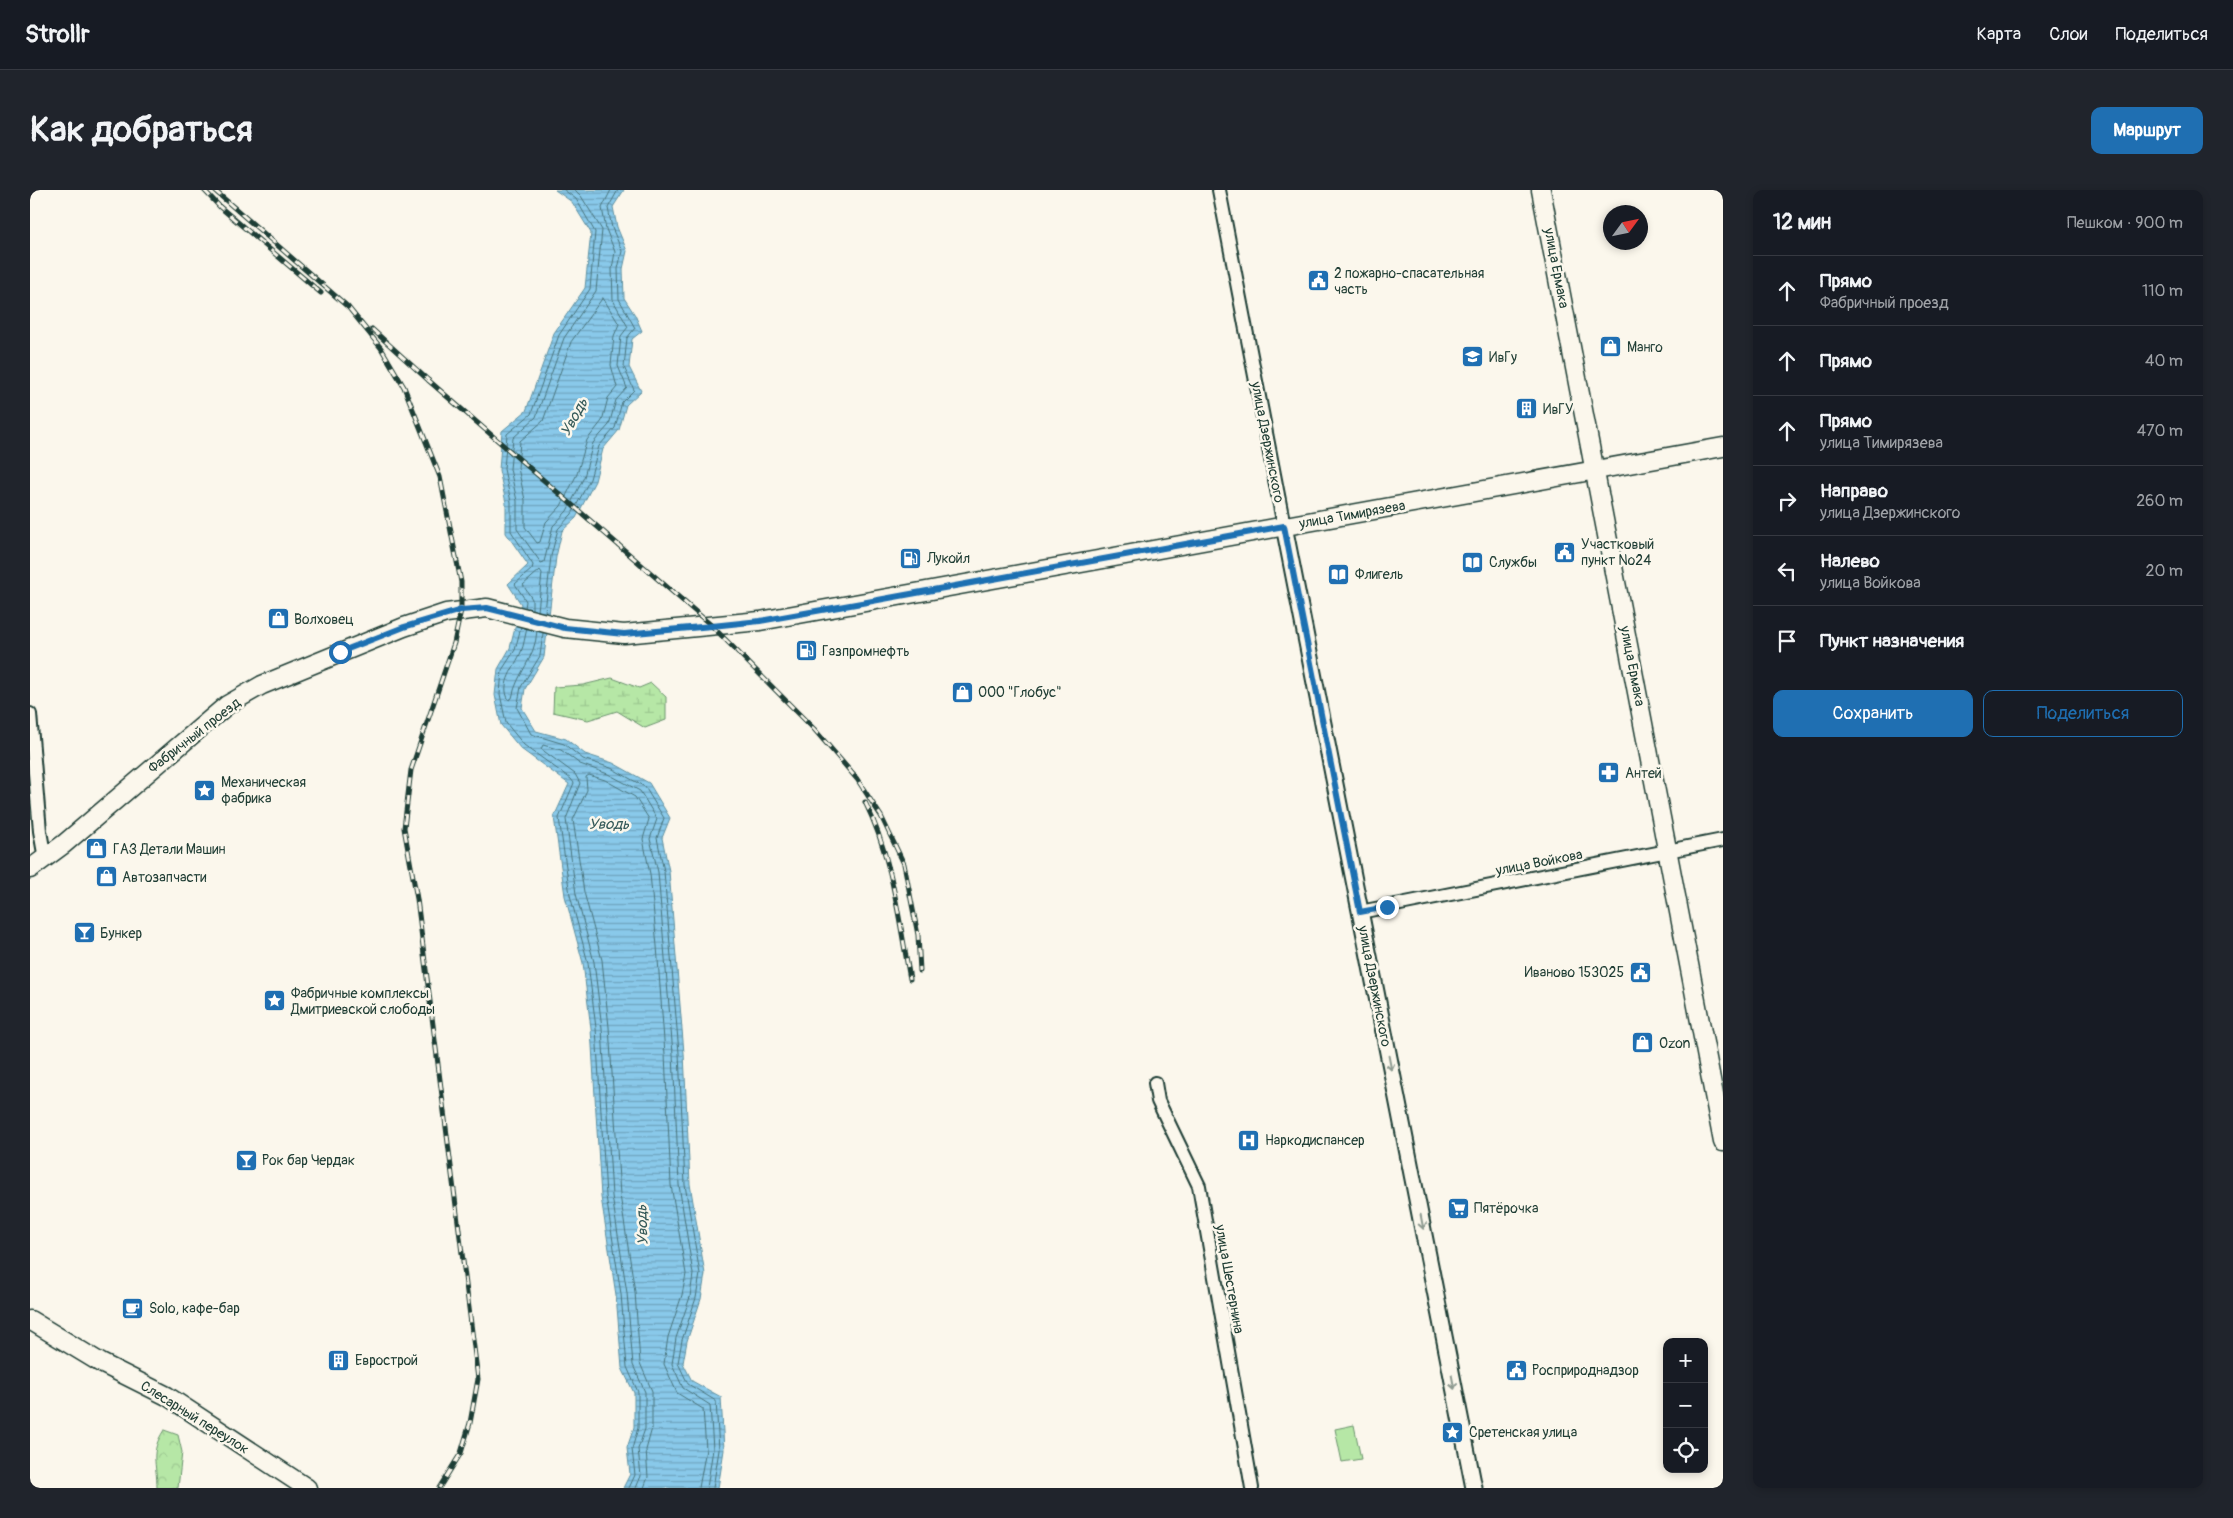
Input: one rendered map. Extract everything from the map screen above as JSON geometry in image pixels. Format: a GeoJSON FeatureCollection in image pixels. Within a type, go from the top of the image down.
{"type":"FeatureCollection","features":[{"type":"Feature","properties":{"kind":"main road","name":"улица Ермака"},"geometry":{"type":"LineString","coordinates":[[1541,190],[1596,469],[1723,1142]]}},
{"type":"Feature","properties":{"kind":"main road","name":"улица Тимирязева"},"geometry":{"type":"LineString","coordinates":[[506,611],[565,628],[624,634],[760,621],[1723,447]]}},
{"type":"Feature","properties":{"kind":"main road","name":"Фабричный проезд"},"geometry":{"type":"LineString","coordinates":[[30,869],[45,859],[210,718],[227,705],[262,685],[368,640],[446,613],[487,608],[506,611]]}},
{"type":"Feature","properties":{"kind":"main road","name":"Слесарный переулок"},"geometry":{"type":"LineString","coordinates":[[30,1320],[101,1363],[167,1396],[307,1488]]}},
{"type":"Feature","properties":{"kind":"street","name":"улица Дзержинского"},"geometry":{"type":"LineString","coordinates":[[1219,190],[1474,1488]]}},
{"type":"Feature","properties":{"kind":"street"},"geometry":{"type":"LineString","coordinates":[[30,714],[40,832],[45,859]]}},
{"type":"Feature","properties":{"kind":"street","name":"улица Войкова"},"geometry":{"type":"LineString","coordinates":[[1360,912],[1723,840]]}},
{"type":"Feature","properties":{"kind":"street","name":"улица Шестернина"},"geometry":{"type":"LineString","coordinates":[[1155,1083],[1158,1101],[1199,1186],[1252,1488]]}},
{"type":"Feature","properties":{"kind":"green space"},"geometry":{"type":"Polygon","coordinates":[[[612,678],[639,688],[651,683],[666,697],[666,720],[645,728],[617,711],[588,720],[553,712],[554,687],[583,685],[612,678]]]}},
{"type":"Feature","properties":{"kind":"green space"},"geometry":{"type":"Polygon","coordinates":[[[1354,1425],[1361,1459],[1342,1462],[1335,1429],[1354,1425]]]}},
{"type":"Feature","properties":{"kind":"green space"},"geometry":{"type":"Polygon","coordinates":[[[164,1430],[178,1435],[182,1452],[178,1488],[157,1488],[155,1452],[159,1438],[164,1430]]]}},
{"type":"Feature","properties":{"kind":"water","name":"Уводь"},"geometry":{"type":"Polygon","coordinates":[[[555,190],[624,190],[613,207],[617,227],[627,251],[623,269],[624,298],[635,315],[642,331],[632,339],[629,367],[641,391],[626,405],[619,430],[603,449],[595,481],[576,518],[562,531],[556,557],[544,657],[525,689],[522,708],[536,731],[566,739],[585,754],[613,763],[649,783],[670,818],[662,838],[669,871],[684,1053],[690,1184],[705,1274],[701,1299],[687,1341],[683,1363],[692,1381],[721,1397],[724,1450],[718,1488],[623,1488],[630,1474],[627,1448],[634,1427],[634,1393],[622,1368],[616,1295],[601,1197],[591,1029],[583,963],[565,896],[554,817],[569,784],[521,749],[501,725],[495,695],[498,669],[510,648],[521,604],[508,584],[528,565],[506,533],[506,503],[499,470],[502,431],[526,411],[554,333],[585,288],[591,233],[572,202],[555,190]]]}},
{"type":"Feature","properties":{"kind":"railway"},"geometry":{"type":"LineString","coordinates":[[204,190],[220,207],[321,293]]}},
{"type":"Feature","properties":{"kind":"railway"},"geometry":{"type":"LineString","coordinates":[[214,190],[348,307],[381,348],[404,387],[440,477],[461,582],[461,610],[454,643],[411,770],[404,828],[417,899],[478,1379],[470,1423],[461,1453],[439,1488]]}},
{"type":"Feature","properties":{"kind":"railway"},"geometry":{"type":"LineString","coordinates":[[372,329],[428,380],[712,626],[814,729],[857,779],[881,816],[904,864],[918,935],[920,971]]}},
{"type":"Feature","properties":{"kind":"railway"},"geometry":{"type":"LineString","coordinates":[[865,802],[882,844],[894,889],[910,979]]}},
{"type":"Feature","properties":{"kind":"place","name":"2 пожарно-спасательная часть"},"geometry":{"type":"Point","coordinates":[1318,281]}},
{"type":"Feature","properties":{"kind":"place","name":"Манго"},"geometry":{"type":"Point","coordinates":[1611,347]}},
{"type":"Feature","properties":{"kind":"place","name":"ИвГу"},"geometry":{"type":"Point","coordinates":[1473,357]}},
{"type":"Feature","properties":{"kind":"place","name":"ИвГУ"},"geometry":{"type":"Point","coordinates":[1527,409]}},
{"type":"Feature","properties":{"kind":"place","name":"Участковый пункт №24"},"geometry":{"type":"Point","coordinates":[1565,552]}},
{"type":"Feature","properties":{"kind":"place","name":"Лукойл"},"geometry":{"type":"Point","coordinates":[911,558]}},
{"type":"Feature","properties":{"kind":"place","name":"Службы"},"geometry":{"type":"Point","coordinates":[1473,562]}},
{"type":"Feature","properties":{"kind":"place","name":"Флигель"},"geometry":{"type":"Point","coordinates":[1339,574]}},
{"type":"Feature","properties":{"kind":"place","name":"Волховец"},"geometry":{"type":"Point","coordinates":[278,619]}},
{"type":"Feature","properties":{"kind":"place","name":"Газпромнефть"},"geometry":{"type":"Point","coordinates":[806,651]}},
{"type":"Feature","properties":{"kind":"place","name":"ООО \"Глобус\""},"geometry":{"type":"Point","coordinates":[962,692]}},
{"type":"Feature","properties":{"kind":"place","name":"Антей"},"geometry":{"type":"Point","coordinates":[1609,773]}},
{"type":"Feature","properties":{"kind":"place","name":"Механическая фабрика"},"geometry":{"type":"Point","coordinates":[205,790]}},
{"type":"Feature","properties":{"kind":"place","name":"ГАЗ Детали Машин"},"geometry":{"type":"Point","coordinates":[97,849]}},
{"type":"Feature","properties":{"kind":"place","name":"Автозапчасти"},"geometry":{"type":"Point","coordinates":[106,877]}},
{"type":"Feature","properties":{"kind":"place","name":"Бункер"},"geometry":{"type":"Point","coordinates":[84,933]}},
{"type":"Feature","properties":{"kind":"place","name":"Иваново 153025"},"geometry":{"type":"Point","coordinates":[1640,972]}},
{"type":"Feature","properties":{"kind":"place","name":"Фабричные комплексы Дмитриевской слободы"},"geometry":{"type":"Point","coordinates":[275,1001]}},
{"type":"Feature","properties":{"kind":"place","name":"Ozon"},"geometry":{"type":"Point","coordinates":[1643,1043]}},
{"type":"Feature","properties":{"kind":"place","name":"Наркодиспансер"},"geometry":{"type":"Point","coordinates":[1249,1140]}},
{"type":"Feature","properties":{"kind":"place","name":"Рок бар Чердак"},"geometry":{"type":"Point","coordinates":[246,1160]}},
{"type":"Feature","properties":{"kind":"place","name":"Пятёрочка"},"geometry":{"type":"Point","coordinates":[1458,1208]}},
{"type":"Feature","properties":{"kind":"place","name":"Solo, кафе-бар"},"geometry":{"type":"Point","coordinates":[133,1308]}},
{"type":"Feature","properties":{"kind":"place","name":"Еврострой"},"geometry":{"type":"Point","coordinates":[339,1360]}},
{"type":"Feature","properties":{"kind":"place","name":"Росприроднадзор"},"geometry":{"type":"Point","coordinates":[1516,1370]}},
{"type":"Feature","properties":{"kind":"place","name":"Сретенская улица"},"geometry":{"type":"Point","coordinates":[1453,1432]}},
{"type":"Feature","properties":{"kind":"route"},"geometry":{"type":"LineString","coordinates":[[340,652],[404,627],[461,610],[487,608],[506,611],[565,628],[624,634],[712,626],[760,621],[1284,526],[1360,912],[1387,907]]}}]}
